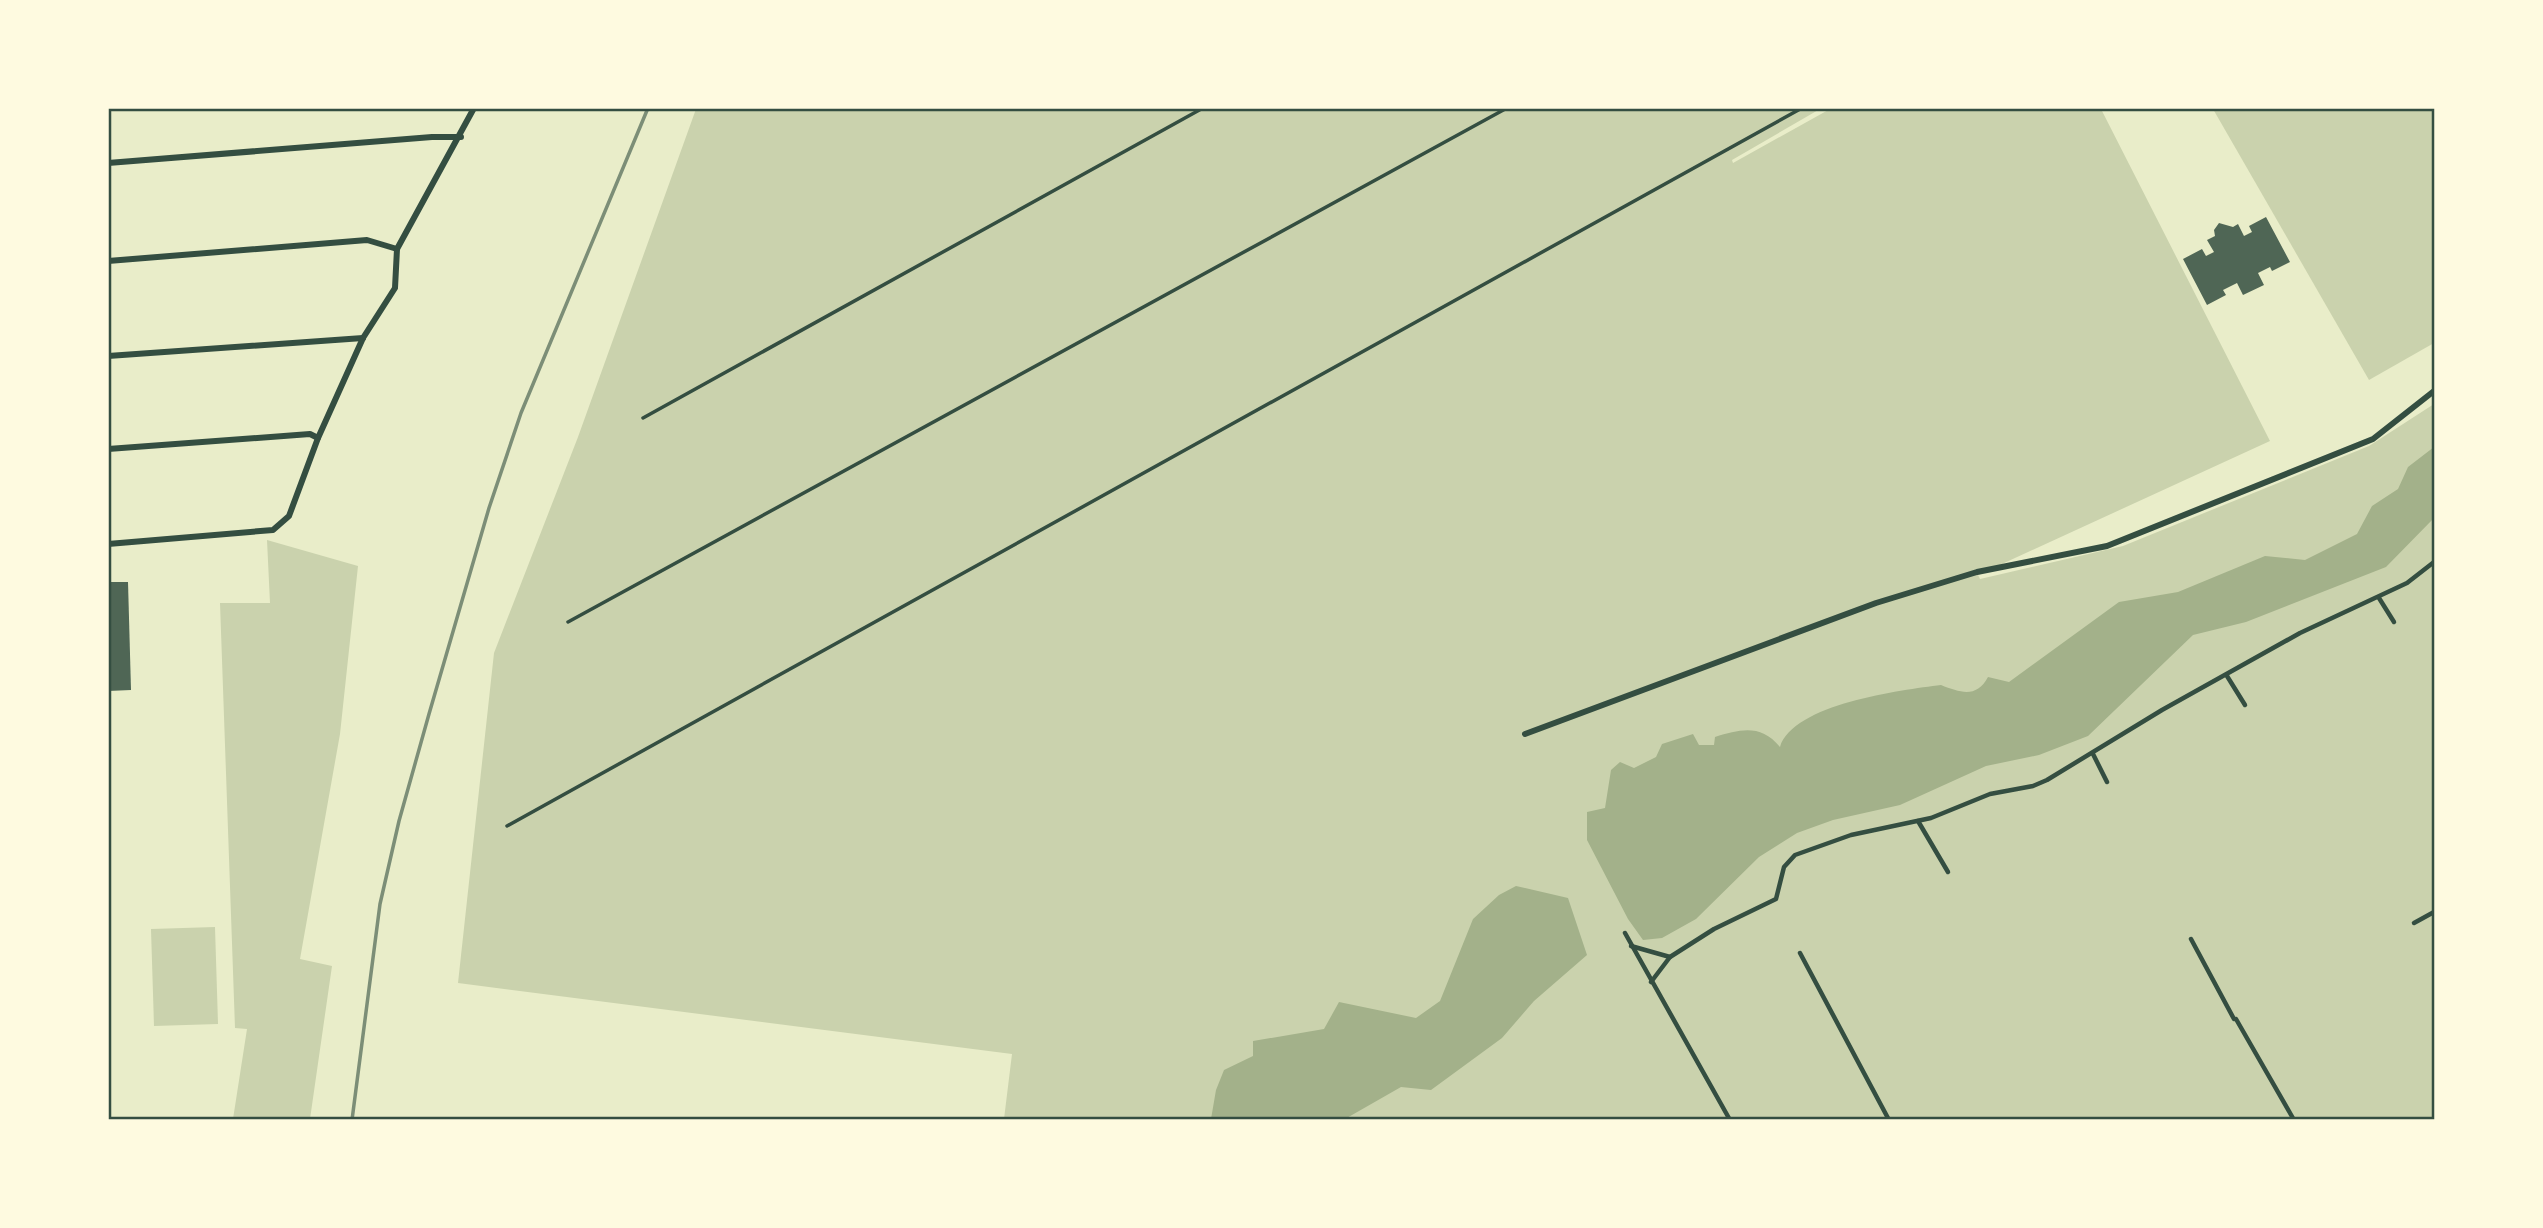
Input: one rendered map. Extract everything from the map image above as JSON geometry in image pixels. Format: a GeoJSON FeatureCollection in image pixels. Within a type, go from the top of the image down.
{"type":"FeatureCollection","features":[{"type":"Feature","properties":{"kind":"street"},"geometry":{"type":"LineString","coordinates":[[108,544],[273,530],[289,516],[318,438],[363,338],[395,288],[397,249],[461,137],[474,108]]}},
{"type":"Feature","properties":{"kind":"street"},"geometry":{"type":"LineString","coordinates":[[108,163],[432,137],[461,137]]}},
{"type":"Feature","properties":{"kind":"street"},"geometry":{"type":"LineString","coordinates":[[108,261],[367,240],[397,249]]}},
{"type":"Feature","properties":{"kind":"street"},"geometry":{"type":"LineString","coordinates":[[108,356],[363,338]]}},
{"type":"Feature","properties":{"kind":"street"},"geometry":{"type":"LineString","coordinates":[[1525,734],[1876,603],[1977,572],[2107,546],[2372,439],[2434,391]]}},
{"type":"Feature","properties":{"kind":"street"},"geometry":{"type":"LineString","coordinates":[[108,449],[310,434],[318,438]]}},
{"type":"Feature","properties":{"kind":"street"},"geometry":{"type":"LineString","coordinates":[[1651,982],[1670,957],[1714,929],[1776,899],[1784,867],[1795,855],[1850,835],[1918,821],[1990,793],[2033,786],[2300,633],[2407,583],[2434,562]]}},
{"type":"Feature","properties":{"kind":"street"},"geometry":{"type":"LineString","coordinates":[[2379,598],[2394,622]]}},
{"type":"Feature","properties":{"kind":"street"},"geometry":{"type":"LineString","coordinates":[[2227,676],[2245,705]]}},
{"type":"Feature","properties":{"kind":"street"},"geometry":{"type":"LineString","coordinates":[[2093,754],[2108,782]]}},
{"type":"Feature","properties":{"kind":"street"},"geometry":{"type":"LineString","coordinates":[[1918,821],[1948,872]]}},
{"type":"Feature","properties":{"kind":"street"},"geometry":{"type":"LineString","coordinates":[[2414,923],[2434,912]]}},
{"type":"Feature","properties":{"kind":"street"},"geometry":{"type":"LineString","coordinates":[[1625,933],[1730,1119]]}},
{"type":"Feature","properties":{"kind":"street"},"geometry":{"type":"LineString","coordinates":[[2191,939],[2294,1119]]}},
{"type":"Feature","properties":{"kind":"street"},"geometry":{"type":"LineString","coordinates":[[1631,946],[1670,957]]}},
{"type":"Feature","properties":{"kind":"street"},"geometry":{"type":"LineString","coordinates":[[1800,953],[1888,1119]]}},
{"type":"Feature","properties":{"kind":"lane"},"geometry":{"type":"LineString","coordinates":[[643,418],[1203,108]]}},
{"type":"Feature","properties":{"kind":"lane"},"geometry":{"type":"LineString","coordinates":[[568,622],[1507,108]]}},
{"type":"Feature","properties":{"kind":"lane"},"geometry":{"type":"LineString","coordinates":[[508,826],[1802,108]]}},
{"type":"Feature","properties":{"kind":"shaded area"},"geometry":{"type":"Polygon","coordinates":[[[696,109],[1820,109],[1732,160],[1733,163],[1830,109],[2101,109],[2270,441],[1978,575],[1980,579],[2123,546],[2369,446],[2434,404],[2434,1119],[1004,1119],[1012,1054],[458,983],[494,653],[578,437],[696,109]]]}},
{"type":"Feature","properties":{"kind":"shaded area"},"geometry":{"type":"Polygon","coordinates":[[[2213,109],[2434,109],[2434,343],[2369,380],[2213,109]]]}},
{"type":"Feature","properties":{"kind":"shaded area"},"geometry":{"type":"Polygon","coordinates":[[[2434,447],[2434,518],[2386,567],[2246,622],[2193,635],[2088,736],[2039,755],[1986,766],[1900,805],[1833,820],[1797,833],[1759,857],[1696,919],[1662,938],[1643,940],[1628,919],[1587,840],[1587,812],[1605,808],[1611,770],[1620,762],[1634,768],[1656,757],[1662,744],[1693,734],[1699,745],[1714,745],[1715,737],[1750,730],[1765,735],[1780,747],[1789,732],[1805,720],[1850,702],[1876,695],[1941,685],[1962,692],[1974,691],[1984,684],[1988,677],[2009,682],[2119,602],[2178,592],[2265,556],[2305,560],[2357,534],[2372,506],[2398,489],[2408,467],[2434,447]]]}},
{"type":"Feature","properties":{"kind":"shaded area"},"geometry":{"type":"Polygon","coordinates":[[[267,540],[358,566],[340,734],[300,959],[332,966],[310,1119],[233,1119],[247,1029],[235,1028],[220,603],[270,603],[267,540]]]}},
{"type":"Feature","properties":{"kind":"shaded area"},"geometry":{"type":"Polygon","coordinates":[[[1516,886],[1568,898],[1587,955],[1534,1001],[1502,1038],[1431,1090],[1401,1087],[1345,1119],[1211,1119],[1216,1090],[1224,1070],[1253,1056],[1253,1041],[1324,1029],[1339,1002],[1416,1018],[1440,1001],[1473,919],[1499,895],[1516,886]]]}},
{"type":"Feature","properties":{"kind":"shaded area"},"geometry":{"type":"Polygon","coordinates":[[[215,927],[218,1024],[154,1026],[151,929],[215,927]]]}},
{"type":"Feature","properties":{"kind":"building"},"geometry":{"type":"Polygon","coordinates":[[[2266,217],[2290,262],[2272,271],[2270,267],[2258,273],[2264,285],[2243,295],[2237,283],[2223,290],[2226,295],[2207,305],[2183,259],[2202,249],[2206,256],[2214,252],[2207,240],[2215,236],[2214,230],[2219,223],[2233,227],[2238,224],[2244,236],[2252,232],[2249,226],[2266,217]]]}},
{"type":"Feature","properties":{"kind":"building"},"geometry":{"type":"Polygon","coordinates":[[[108,582],[128,582],[131,690],[108,691],[108,582]]]}},
{"type":"Feature","properties":{"kind":"railway"},"geometry":{"type":"LineString","coordinates":[[352,1120],[380,904],[399,821],[489,508],[521,413],[648,108]]}}]}
